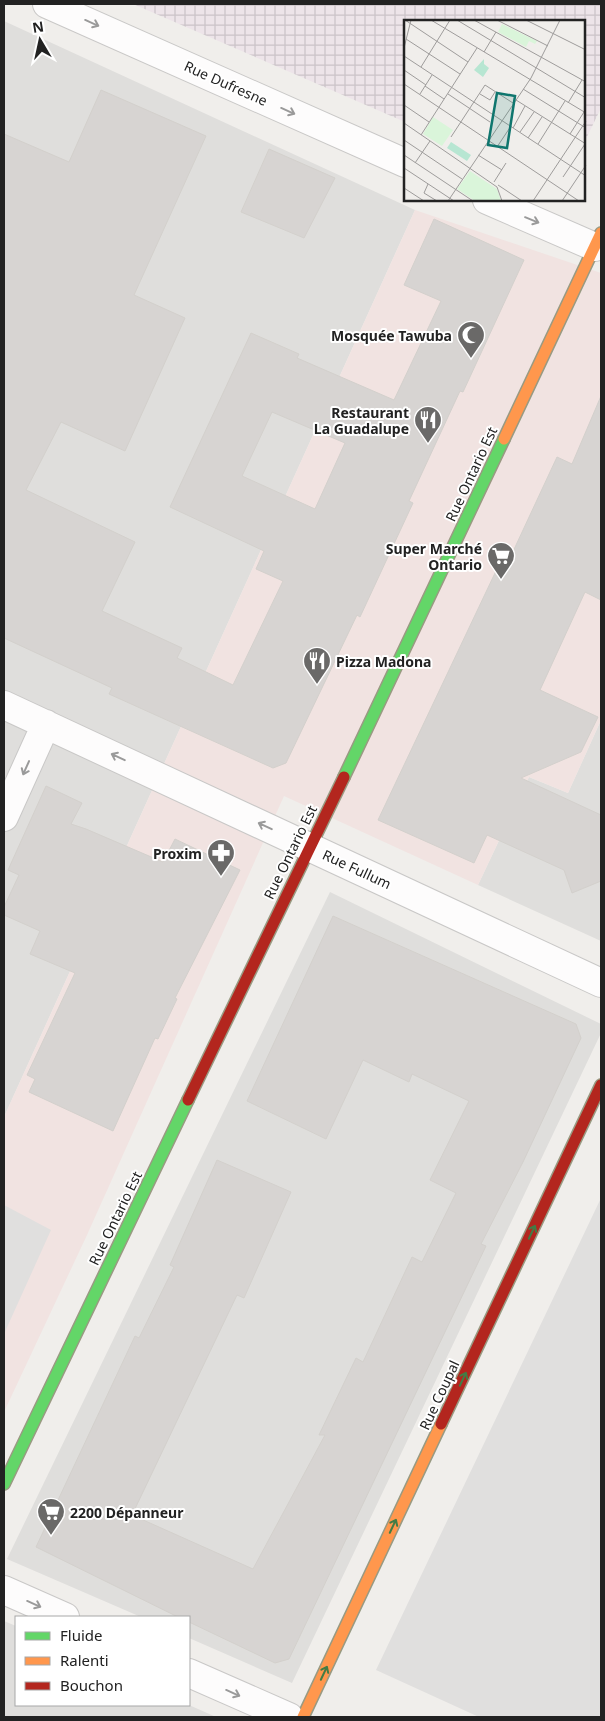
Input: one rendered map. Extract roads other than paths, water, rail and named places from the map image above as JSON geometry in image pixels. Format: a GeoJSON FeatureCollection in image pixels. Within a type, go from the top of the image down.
{"type":"FeatureCollection","features":[{"type":"Feature","properties":{"kind":"main road","name":"Rue Ontario Est"},"geometry":{"type":"LineString","coordinates":[[4,1484],[337,792],[598,240]]}},
{"type":"Feature","properties":{"kind":"main road","name":"Rue Coupal"},"geometry":{"type":"LineString","coordinates":[[304,1717],[601,1085]]}},
{"type":"Feature","properties":{"kind":"street","name":"Rue Dufresne"},"geometry":{"type":"LineString","coordinates":[[47,4],[404,163]]}},
{"type":"Feature","properties":{"kind":"street"},"geometry":{"type":"LineString","coordinates":[[491,201],[598,240]]}},
{"type":"Feature","properties":{"kind":"street","name":"Rue Fullum"},"geometry":{"type":"LineString","coordinates":[[4,705],[601,983]]}},
{"type":"Feature","properties":{"kind":"street"},"geometry":{"type":"LineString","coordinates":[[4,817],[46,724]]}},
{"type":"Feature","properties":{"kind":"street"},"geometry":{"type":"LineString","coordinates":[[4,1590],[63,1616]]}},
{"type":"Feature","properties":{"kind":"street"},"geometry":{"type":"LineString","coordinates":[[190,1673],[289,1717]]}},
{"type":"Feature","properties":{"kind":"place","name":"Mosquée Tawuba"},"geometry":{"type":"Point","coordinates":[471,359]}},
{"type":"Feature","properties":{"kind":"place","name":"Restaurant La Guadalupe"},"geometry":{"type":"Point","coordinates":[428,444]}},
{"type":"Feature","properties":{"kind":"place","name":"Super Marché Ontario"},"geometry":{"type":"Point","coordinates":[501,580]}},
{"type":"Feature","properties":{"kind":"place","name":"Pizza Madona"},"geometry":{"type":"Point","coordinates":[317,685]}},
{"type":"Feature","properties":{"kind":"place","name":"Proxim"},"geometry":{"type":"Point","coordinates":[221,877]}},
{"type":"Feature","properties":{"kind":"place","name":"2200 Dépanneur"},"geometry":{"type":"Point","coordinates":[51,1536]}}]}
